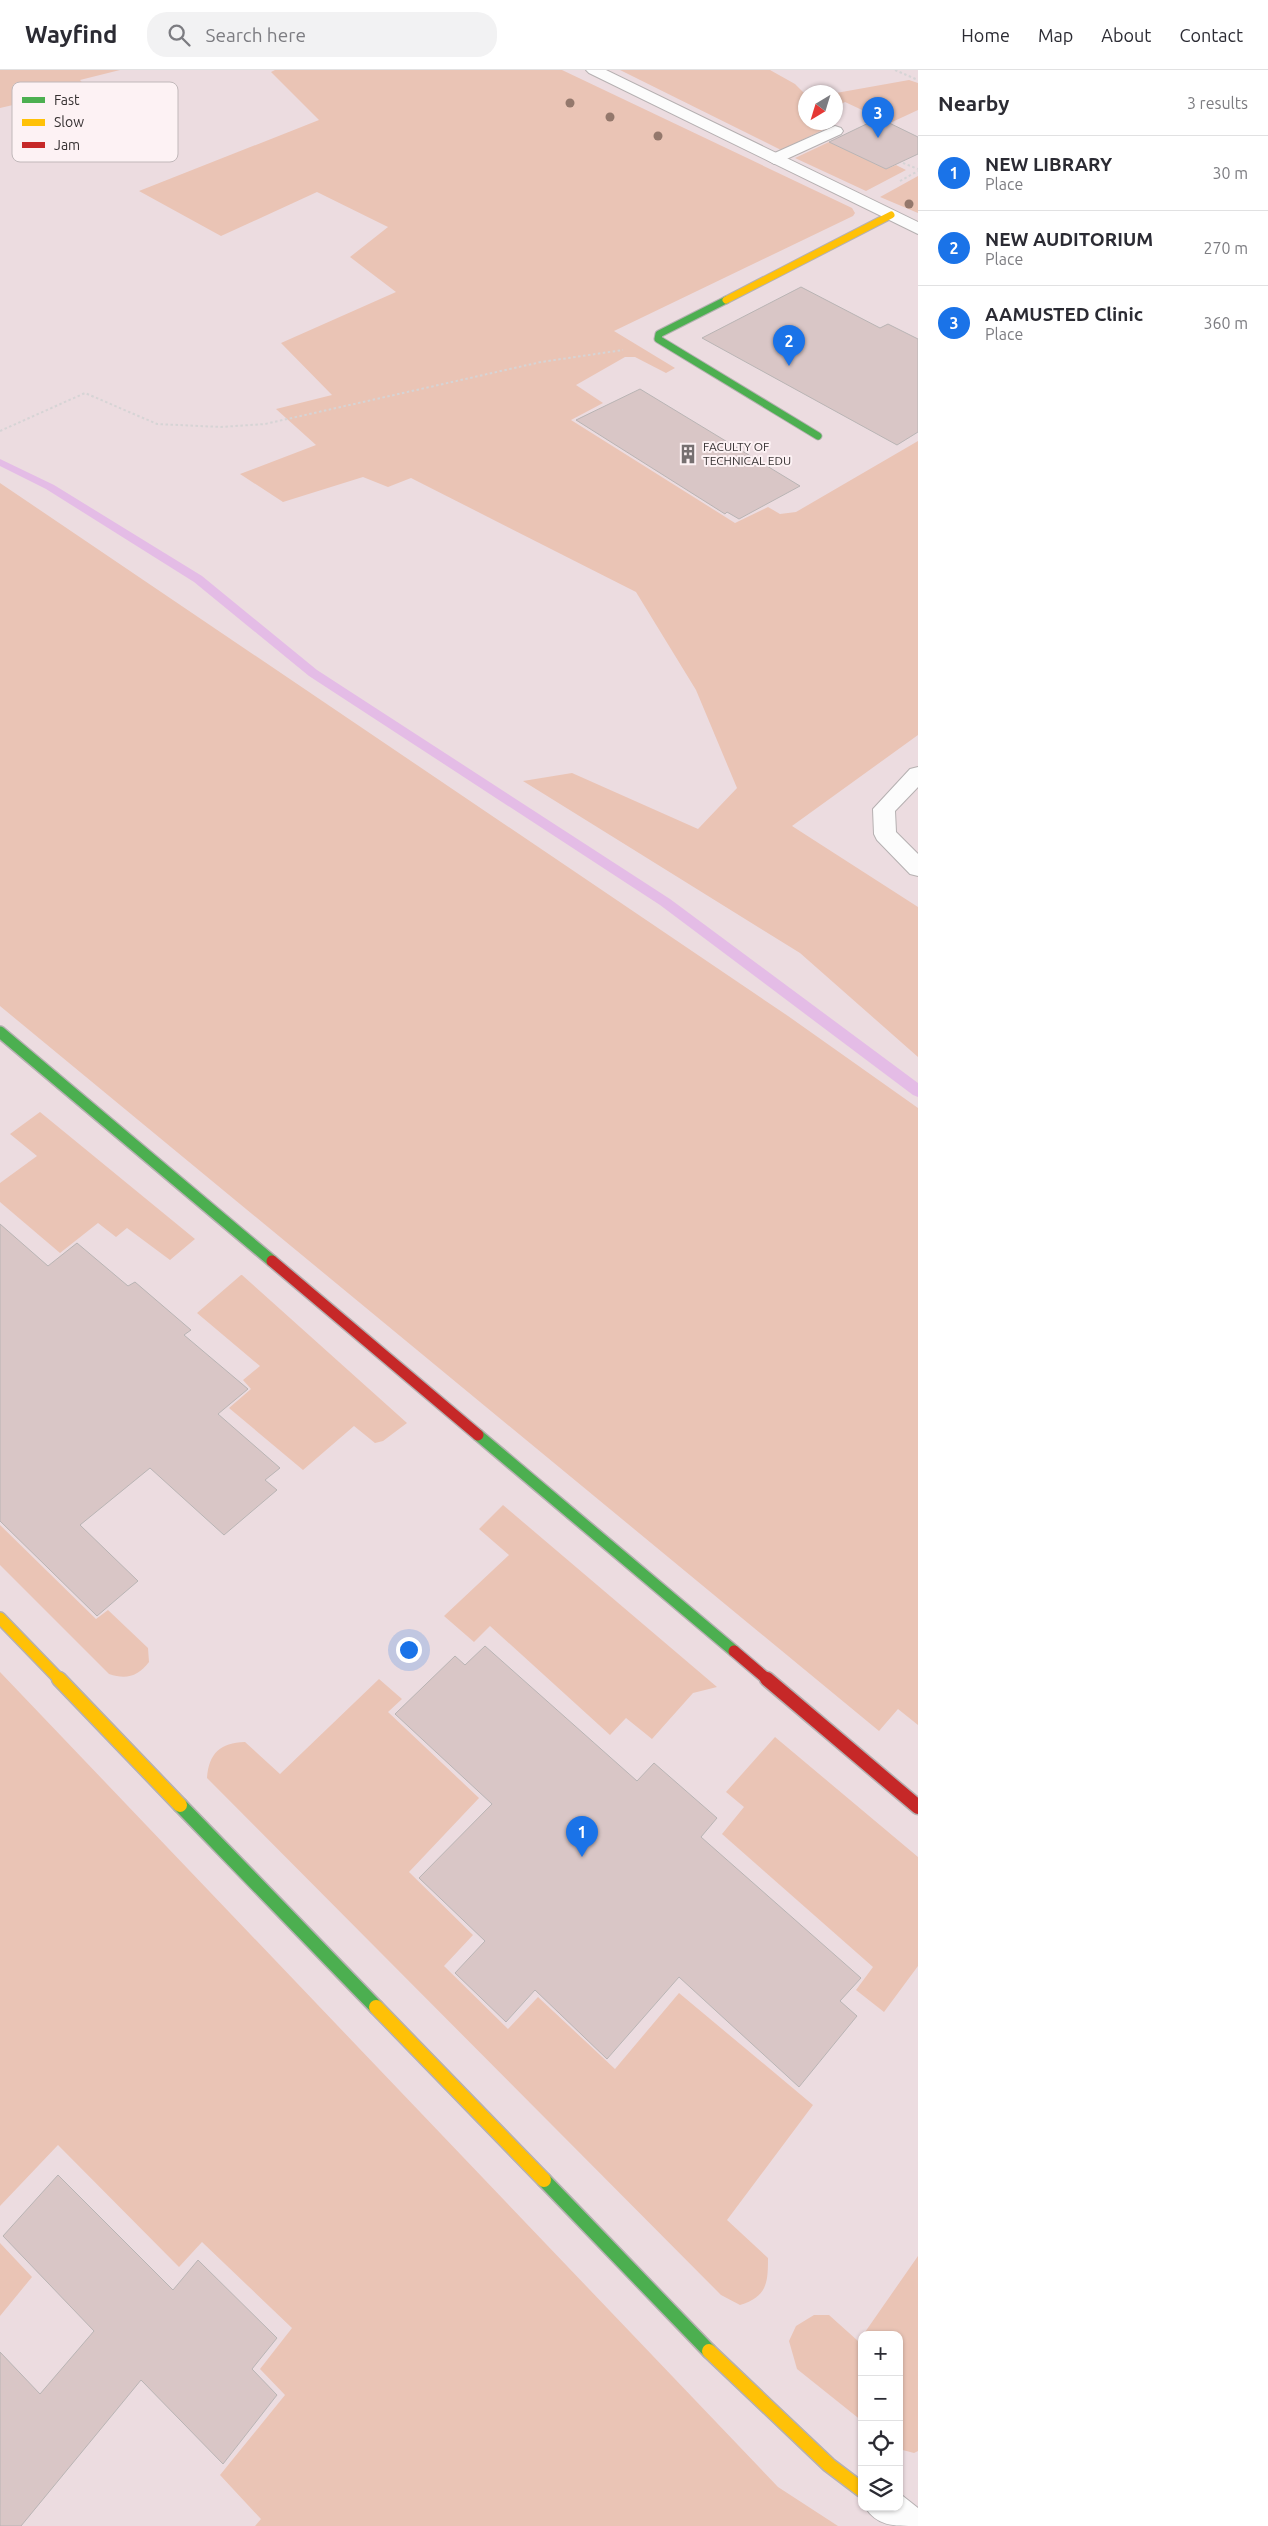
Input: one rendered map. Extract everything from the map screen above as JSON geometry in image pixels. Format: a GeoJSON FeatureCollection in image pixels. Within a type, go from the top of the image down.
{"type":"FeatureCollection","features":[{"type":"Feature","properties":{"kind":"street"},"geometry":{"type":"LineString","coordinates":[[594,70],[918,229]]}},
{"type":"Feature","properties":{"kind":"street"},"geometry":{"type":"LineString","coordinates":[[774,160],[835,131]]}},
{"type":"Feature","properties":{"kind":"street"},"geometry":{"type":"LineString","coordinates":[[818,436],[664,344],[658,339],[659,334],[890,215]]}},
{"type":"Feature","properties":{"kind":"street"},"geometry":{"type":"LineString","coordinates":[[918,774],[884,809],[885,834],[918,868]]}},
{"type":"Feature","properties":{"kind":"street"},"geometry":{"type":"LineString","coordinates":[[0,1032],[918,1807]]}},
{"type":"Feature","properties":{"kind":"street"},"geometry":{"type":"LineString","coordinates":[[0,1618],[731,2374],[829,2464],[858,2487]]}},
{"type":"Feature","properties":{"kind":"street"},"geometry":{"type":"LineString","coordinates":[[890,2511],[909,2526]]}},
{"type":"Feature","properties":{"kind":"path"},"geometry":{"type":"LineString","coordinates":[[895,70],[918,80]]}},
{"type":"Feature","properties":{"kind":"path"},"geometry":{"type":"LineString","coordinates":[[903,163],[918,169]]}},
{"type":"Feature","properties":{"kind":"path"},"geometry":{"type":"LineString","coordinates":[[0,431],[85,393],[92,394],[157,424],[221,427],[265,424],[541,362],[664,344]]}},
{"type":"Feature","properties":{"kind":"shaded area"},"geometry":{"type":"Polygon","coordinates":[[[0,70],[918,70],[918,2526],[0,2526],[0,70]]]}},
{"type":"Feature","properties":{"kind":"shaded area"},"geometry":{"type":"Polygon","coordinates":[[[0,70],[120,70],[80,80],[82,82],[12,82],[12,105],[0,108],[0,70]]]}},
{"type":"Feature","properties":{"kind":"shaded area"},"geometry":{"type":"Polygon","coordinates":[[[275,70],[562,70],[852,208],[855,213],[853,216],[614,331],[675,368],[666,373],[635,357],[625,357],[576,385],[603,403],[571,420],[735,523],[768,507],[780,514],[796,512],[918,441],[918,735],[792,826],[918,907],[918,1057],[800,953],[523,781],[572,773],[698,829],[737,788],[696,690],[636,592],[411,478],[388,487],[363,477],[283,502],[240,474],[316,445],[276,409],[332,395],[281,343],[396,292],[350,257],[388,227],[317,192],[221,236],[139,191],[319,120],[271,72],[275,70]]]}},
{"type":"Feature","properties":{"kind":"shaded area"},"geometry":{"type":"Polygon","coordinates":[[[620,70],[770,70],[798,87],[798,130],[823,130],[781,150],[620,70]]]}},
{"type":"Feature","properties":{"kind":"shaded area"},"geometry":{"type":"Polygon","coordinates":[[[909,80],[918,83],[918,110],[890,123],[845,102],[843,103],[843,92],[909,80]]]}},
{"type":"Feature","properties":{"kind":"shaded area"},"geometry":{"type":"Polygon","coordinates":[[[829,142],[886,169],[896,165],[906,170],[866,191],[795,158],[829,142]]]}},
{"type":"Feature","properties":{"kind":"shaded area"},"geometry":{"type":"Polygon","coordinates":[[[918,176],[918,213],[880,197],[918,176]]]}},
{"type":"Feature","properties":{"kind":"shaded area"},"geometry":{"type":"Polygon","coordinates":[[[0,483],[788,1016],[918,1108],[918,1725],[898,1709],[879,1731],[0,1006],[0,483]]]}},
{"type":"Feature","properties":{"kind":"shaded area"},"geometry":{"type":"Polygon","coordinates":[[[40,1112],[195,1239],[170,1260],[127,1228],[116,1237],[98,1223],[60,1253],[0,1202],[0,1183],[37,1156],[10,1134],[40,1112]]]}},
{"type":"Feature","properties":{"kind":"shaded area"},"geometry":{"type":"Polygon","coordinates":[[[241,1275],[407,1423],[383,1441],[375,1443],[354,1426],[303,1470],[229,1408],[251,1389],[243,1380],[260,1366],[197,1313],[241,1275]]]}},
{"type":"Feature","properties":{"kind":"shaded area"},"geometry":{"type":"Polygon","coordinates":[[[503,1505],[717,1687],[693,1693],[652,1739],[626,1718],[610,1735],[490,1626],[474,1642],[444,1616],[509,1555],[479,1529],[503,1505]]]}},
{"type":"Feature","properties":{"kind":"shaded area"},"geometry":{"type":"Polygon","coordinates":[[[0,1525],[96,1619],[108,1610],[148,1648],[149,1662],[141,1671],[127,1677],[109,1674],[0,1565],[0,1525]]]}},
{"type":"Feature","properties":{"kind":"shaded area"},"geometry":{"type":"Polygon","coordinates":[[[0,1672],[778,2487],[838,2526],[255,2526],[261,2519],[220,2475],[285,2395],[260,2369],[292,2328],[202,2242],[179,2267],[58,2145],[0,2206],[0,1672]]]}},
{"type":"Feature","properties":{"kind":"shaded area"},"geometry":{"type":"Polygon","coordinates":[[[379,1679],[402,1699],[388,1712],[479,1798],[409,1872],[473,1935],[444,1966],[508,2029],[538,1997],[615,2069],[679,1993],[813,2105],[727,2220],[768,2258],[766,2282],[761,2293],[756,2298],[740,2305],[721,2295],[207,1778],[210,1762],[217,1751],[229,1745],[245,1742],[280,1774],[379,1679]]]}},
{"type":"Feature","properties":{"kind":"shaded area"},"geometry":{"type":"Polygon","coordinates":[[[775,1737],[918,1857],[918,1966],[884,2012],[856,1990],[873,1967],[722,1834],[744,1807],[726,1792],[775,1737]]]}},
{"type":"Feature","properties":{"kind":"shaded area"},"geometry":{"type":"Polygon","coordinates":[[[0,2243],[32,2277],[0,2316],[0,2243]]]}},
{"type":"Feature","properties":{"kind":"shaded area"},"geometry":{"type":"Polygon","coordinates":[[[918,2256],[918,2451],[914,2453],[903,2450],[903,2331],[866,2331],[918,2256]]]}},
{"type":"Feature","properties":{"kind":"shaded area"},"geometry":{"type":"Polygon","coordinates":[[[814,2315],[829,2315],[858,2341],[858,2418],[797,2369],[789,2341],[796,2326],[814,2315]]]}},
{"type":"Feature","properties":{"kind":"building"},"geometry":{"type":"Polygon","coordinates":[[[879,118],[918,137],[918,154],[886,169],[829,142],[879,118]]]}},
{"type":"Feature","properties":{"kind":"building"},"geometry":{"type":"Polygon","coordinates":[[[801,287],[880,328],[888,324],[918,339],[918,432],[897,445],[702,338],[801,287]]]}},
{"type":"Feature","properties":{"kind":"building","name":"FACULTY OF TECHNICAL EDU"},"geometry":{"type":"Polygon","coordinates":[[[640,389],[800,486],[739,519],[727,512],[725,514],[576,420],[640,389]]]}},
{"type":"Feature","properties":{"kind":"building"},"geometry":{"type":"Polygon","coordinates":[[[0,1224],[48,1266],[77,1243],[128,1286],[135,1282],[191,1330],[184,1335],[248,1389],[218,1414],[280,1468],[265,1480],[277,1490],[224,1535],[150,1468],[80,1525],[138,1581],[97,1616],[0,1521],[0,1224]]]}},
{"type":"Feature","properties":{"kind":"building"},"geometry":{"type":"Polygon","coordinates":[[[485,1646],[637,1781],[654,1763],[717,1818],[701,1837],[861,1978],[840,2001],[857,2016],[799,2087],[679,1977],[607,2059],[535,1990],[506,2022],[455,1973],[485,1941],[419,1878],[492,1804],[395,1714],[455,1656],[465,1665],[485,1646]]]}},
{"type":"Feature","properties":{"kind":"building"},"geometry":{"type":"Polygon","coordinates":[[[58,2175],[173,2290],[198,2260],[277,2338],[252,2369],[277,2395],[223,2464],[141,2380],[21,2526],[0,2526],[0,2352],[40,2394],[94,2331],[3,2236],[58,2175]]]}},
{"type":"Feature","properties":{"kind":"waterway"},"geometry":{"type":"LineString","coordinates":[[0,462],[50,487],[198,579],[313,673],[665,902],[918,1091]]}},
{"type":"Feature","properties":{"kind":"traffic: fast"},"geometry":{"type":"LineString","coordinates":[[726,300],[659,334],[658,339],[818,436]]}},
{"type":"Feature","properties":{"kind":"traffic: fast"},"geometry":{"type":"LineString","coordinates":[[0,1032],[272,1261]]}},
{"type":"Feature","properties":{"kind":"traffic: fast"},"geometry":{"type":"LineString","coordinates":[[478,1435],[734,1651]]}},
{"type":"Feature","properties":{"kind":"traffic: fast"},"geometry":{"type":"LineString","coordinates":[[180,1805],[376,2007]]}},
{"type":"Feature","properties":{"kind":"traffic: fast"},"geometry":{"type":"LineString","coordinates":[[544,2180],[709,2351]]}},
{"type":"Feature","properties":{"kind":"traffic: slow"},"geometry":{"type":"LineString","coordinates":[[726,300],[891,215]]}},
{"type":"Feature","properties":{"kind":"traffic: slow"},"geometry":{"type":"LineString","coordinates":[[0,1618],[180,1805]]}},
{"type":"Feature","properties":{"kind":"traffic: slow"},"geometry":{"type":"LineString","coordinates":[[376,2007],[544,2180]]}},
{"type":"Feature","properties":{"kind":"traffic: slow"},"geometry":{"type":"LineString","coordinates":[[709,2351],[829,2465],[858,2487]]}},
{"type":"Feature","properties":{"kind":"traffic: jam"},"geometry":{"type":"LineString","coordinates":[[272,1261],[478,1435]]}},
{"type":"Feature","properties":{"kind":"traffic: jam"},"geometry":{"type":"LineString","coordinates":[[734,1651],[918,1807]]}},
{"type":"Feature","properties":{"kind":"place","name":"AAMUSTED Clinic"},"geometry":{"type":"Point","coordinates":[878,138]}},
{"type":"Feature","properties":{"kind":"place","name":"NEW AUDITORIUM"},"geometry":{"type":"Point","coordinates":[789,366]}},
{"type":"Feature","properties":{"kind":"place","name":"FACULTY OF TECHNICAL EDU"},"geometry":{"type":"Point","coordinates":[688,454]}},
{"type":"Feature","properties":{"kind":"place","name":"NEW LIBRARY"},"geometry":{"type":"Point","coordinates":[582,1857]}}]}
